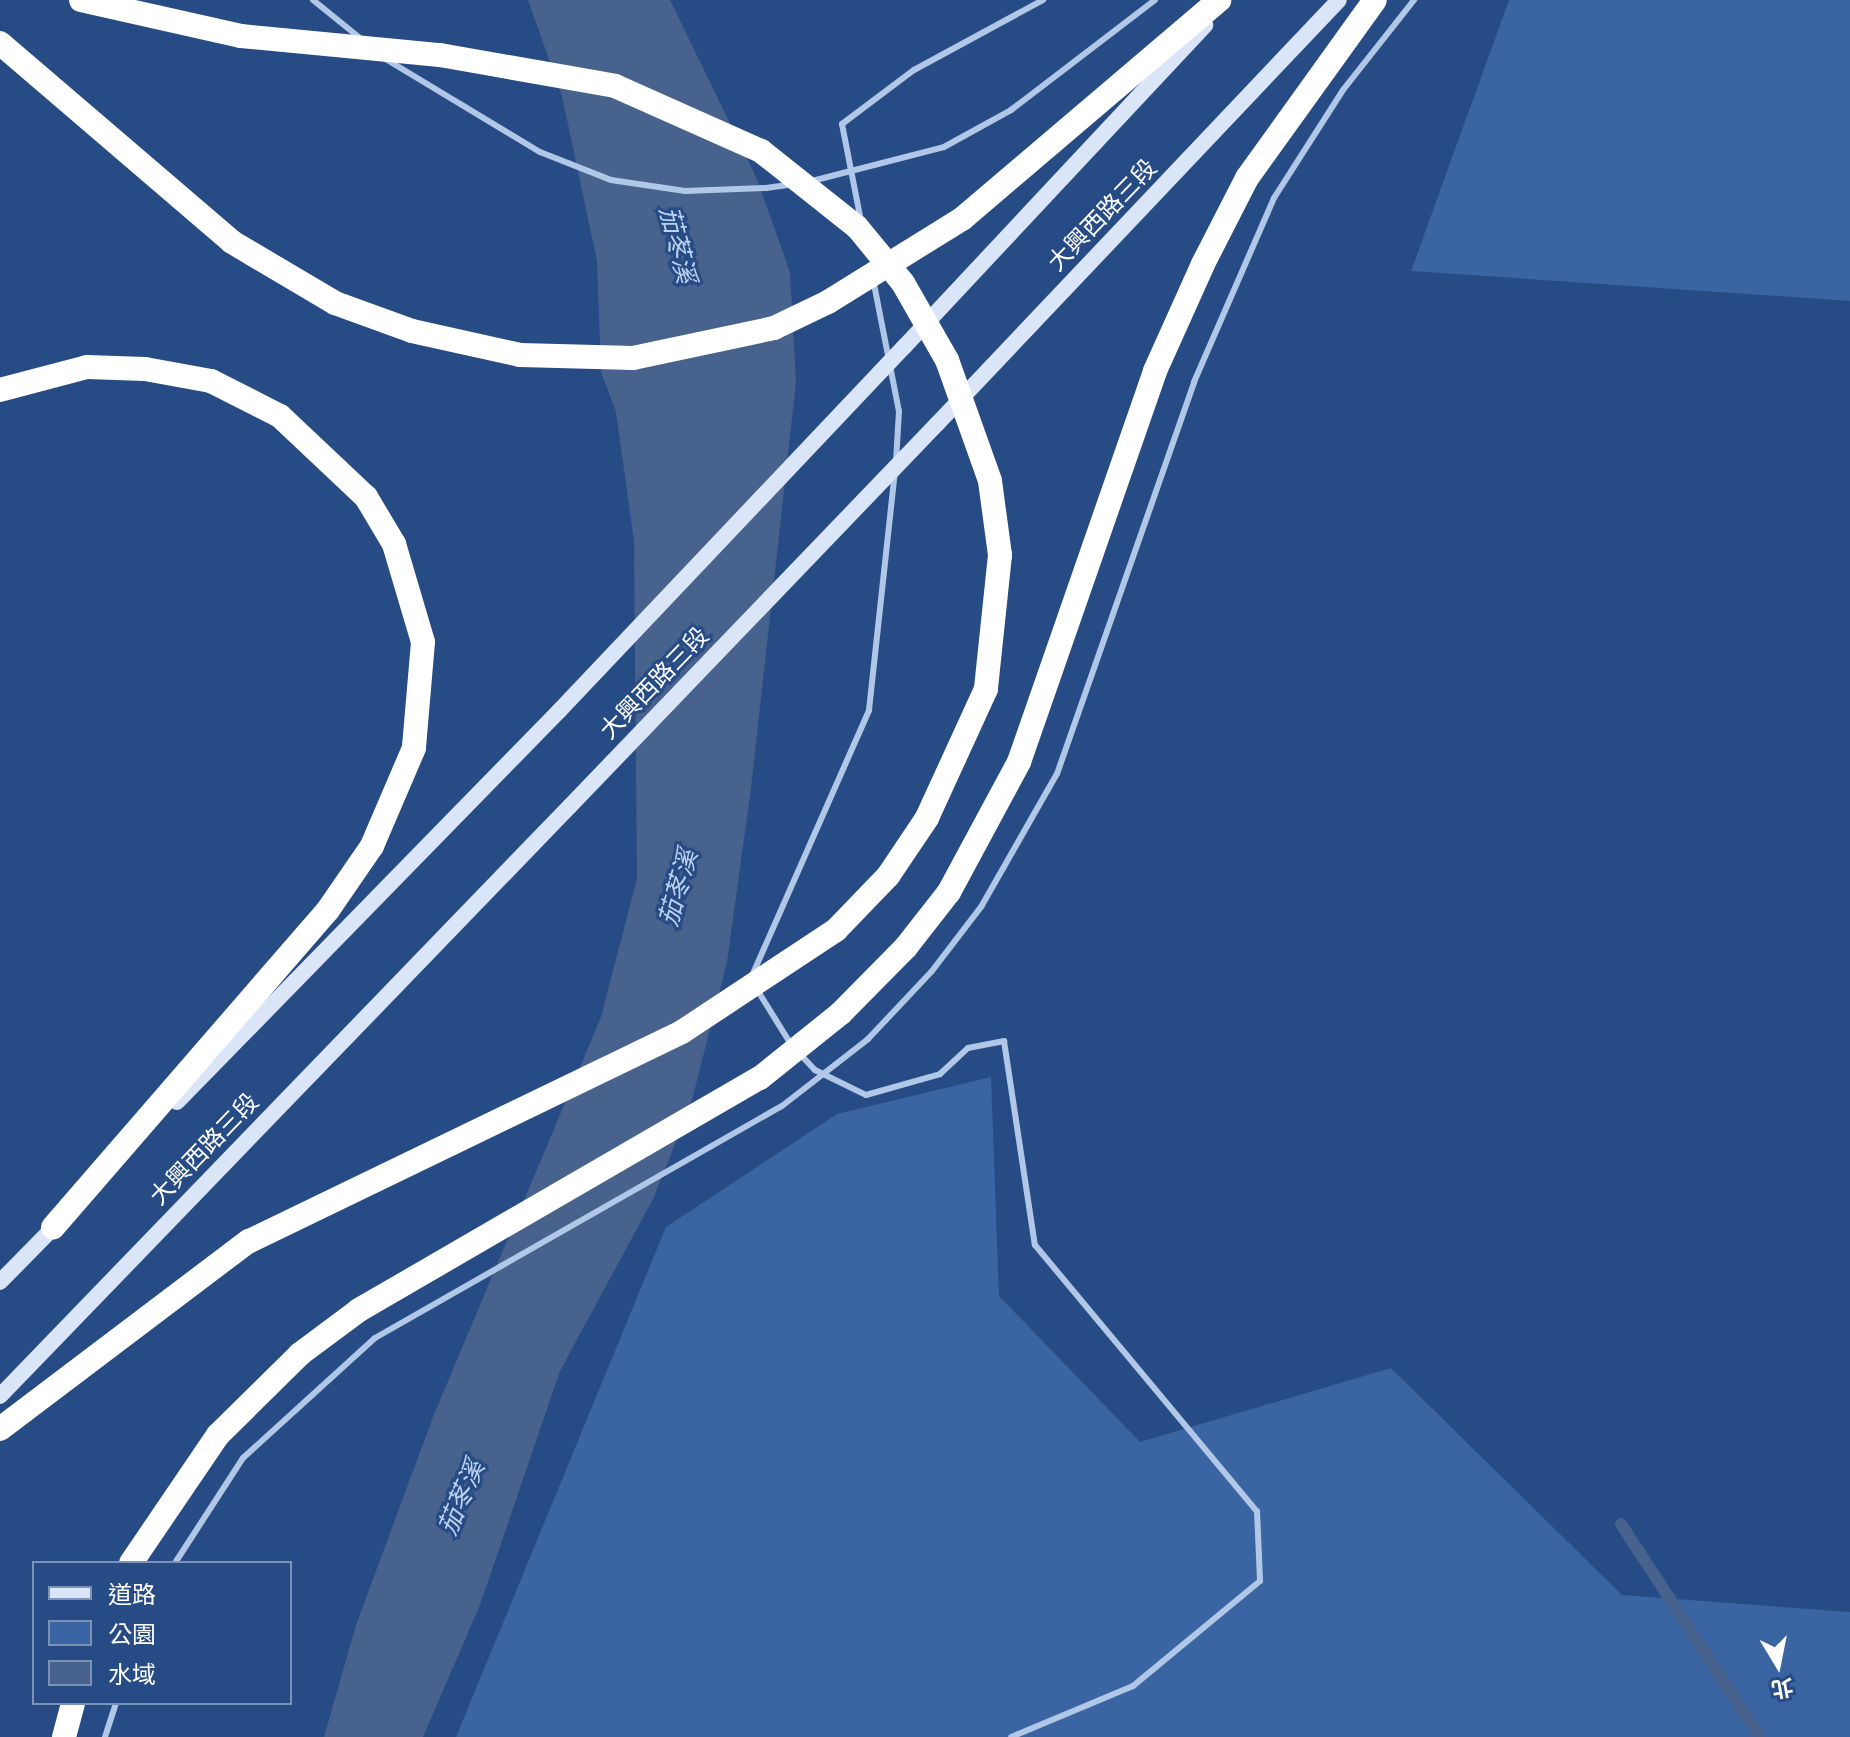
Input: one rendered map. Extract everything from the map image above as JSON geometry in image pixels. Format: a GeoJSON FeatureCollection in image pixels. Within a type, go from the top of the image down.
{"type":"FeatureCollection","features":[{"type":"Feature","properties":{"kind":"highway"},"geometry":{"type":"LineString","coordinates":[[0,1429],[249,1241],[682,1032],[836,930],[888,876],[964,751],[997,631],[994,510],[973,422],[903,283],[857,227],[761,151],[615,86],[471,59],[241,36],[81,0]]}},
{"type":"Feature","properties":{"kind":"highway"},"geometry":{"type":"LineString","coordinates":[[0,43],[131,160],[276,273],[412,331],[520,355],[633,358],[774,328],[962,219],[1219,0]]}},
{"type":"Feature","properties":{"kind":"highway"},"geometry":{"type":"LineString","coordinates":[[132,1561],[218,1435],[300,1354],[359,1310],[760,1078],[841,1013],[906,947],[949,892],[1019,762],[1155,371],[1203,264],[1247,178],[1375,0]]}},
{"type":"Feature","properties":{"kind":"highway"},"geometry":{"type":"LineString","coordinates":[[0,390],[87,367],[145,369],[211,381],[280,416],[366,497],[394,544],[423,642],[425,690],[414,748],[372,846],[328,910],[53,1228]]}},
{"type":"Feature","properties":{"kind":"highway"},"geometry":{"type":"LineString","coordinates":[[64,1737],[72,1705]]}},
{"type":"Feature","properties":{"kind":"street","name":"大興西路三段"},"geometry":{"type":"LineString","coordinates":[[0,1282],[559,711],[1228,0]]}},
{"type":"Feature","properties":{"kind":"street","name":"大興西路三段"},"geometry":{"type":"LineString","coordinates":[[0,1396],[937,424],[1339,0]]}},
{"type":"Feature","properties":{"kind":"lane"},"geometry":{"type":"LineString","coordinates":[[313,0],[412,82],[475,116],[611,180],[685,191],[844,176],[944,147],[1011,110],[1155,0]]}},
{"type":"Feature","properties":{"kind":"lane"},"geometry":{"type":"LineString","coordinates":[[1011,1737],[1133,1686],[1260,1581],[1257,1511],[1035,1245],[1004,1041],[968,1048],[940,1074],[866,1095],[815,1070],[771,1023],[750,977],[869,710],[889,562],[899,411],[842,124],[914,70],[1043,0]]}},
{"type":"Feature","properties":{"kind":"lane"},"geometry":{"type":"LineString","coordinates":[[176,1561],[243,1458],[375,1338],[782,1106],[868,1039],[932,971],[981,907],[1057,774],[1194,382],[1274,198],[1343,90],[1414,0]]}},
{"type":"Feature","properties":{"kind":"lane"},"geometry":{"type":"LineString","coordinates":[[105,1737],[115,1705]]}},
{"type":"Feature","properties":{"kind":"green space"},"geometry":{"type":"Polygon","coordinates":[[[1509,0],[1850,0],[1850,301],[1411,271],[1509,0]]]}},
{"type":"Feature","properties":{"kind":"green space"},"geometry":{"type":"Polygon","coordinates":[[[991,1077],[999,1296],[1140,1442],[1391,1368],[1622,1595],[1850,1612],[1850,1737],[456,1737],[666,1227],[837,1114],[991,1077]]]}},
{"type":"Feature","properties":{"kind":"water","name":"茄苳溪"},"geometry":{"type":"Polygon","coordinates":[[[528,0],[670,0],[756,177],[790,272],[796,382],[751,788],[727,962],[691,1104],[653,1199],[560,1371],[480,1605],[423,1737],[324,1737],[356,1625],[433,1417],[601,1017],[637,878],[634,541],[616,412],[601,372],[597,261],[562,96],[528,0]]]}},
{"type":"Feature","properties":{"kind":"waterway"},"geometry":{"type":"LineString","coordinates":[[1621,1524],[1760,1737]]}}]}
